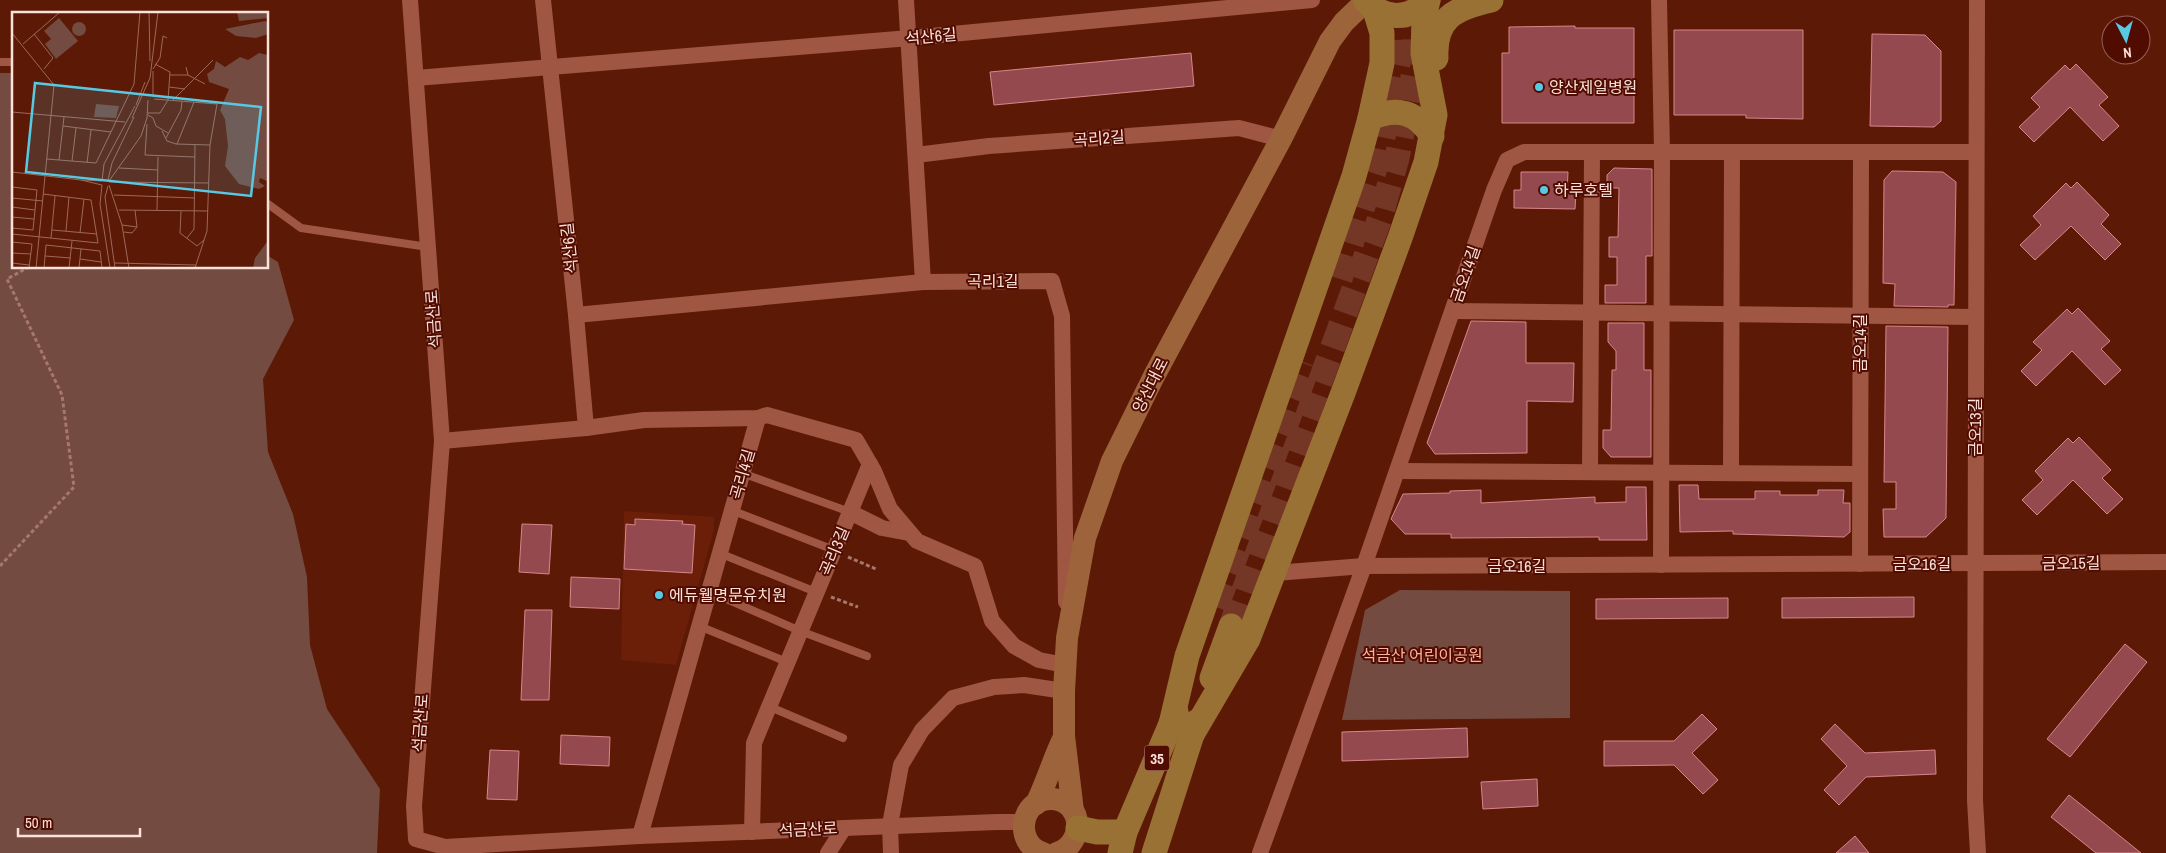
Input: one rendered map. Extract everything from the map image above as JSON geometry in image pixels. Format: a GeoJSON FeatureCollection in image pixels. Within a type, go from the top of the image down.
{"type":"FeatureCollection","features":[{"type":"Feature","properties":{"kind":"main road"},"geometry":{"type":"LineString","coordinates":[[1369,4],[1386,15],[1398,16],[1410,14],[1428,0]]}},
{"type":"Feature","properties":{"kind":"main road"},"geometry":{"type":"LineString","coordinates":[[1428,0],[1424,18],[1423,46],[1434,125]]}},
{"type":"Feature","properties":{"kind":"main road"},"geometry":{"type":"LineString","coordinates":[[1180,733],[1248,639],[1275,574],[1400,238],[1426,162],[1434,125],[1438,82],[1435,47],[1442,24],[1449,16],[1460,10],[1491,0]]}},
{"type":"Feature","properties":{"kind":"main road"},"geometry":{"type":"LineString","coordinates":[[1180,733],[1187,656],[1354,176],[1370,118],[1382,63],[1383,48],[1382,33],[1369,4]]}},
{"type":"Feature","properties":{"kind":"main road","name":"양산대로"},"geometry":{"type":"LineString","coordinates":[[1070,838],[1064,736],[1066,638],[1085,538],[1112,461],[1154,376],[1281,139],[1330,41],[1344,22],[1369,4]]}},
{"type":"Feature","properties":{"kind":"main road"},"geometry":{"type":"LineString","coordinates":[[1370,118],[1386,113],[1404,113],[1414,116],[1425,124],[1434,125]]}},
{"type":"Feature","properties":{"kind":"main road","name":"35"},"geometry":{"type":"LineString","coordinates":[[1154,853],[1196,664],[1221,622]]}},
{"type":"Feature","properties":{"kind":"main road","name":"35"},"geometry":{"type":"LineString","coordinates":[[1122,843],[1180,733]]}},
{"type":"Feature","properties":{"kind":"main road"},"geometry":{"type":"LineString","coordinates":[[1036,851],[1026,839],[1023,822],[1026,815],[1036,804],[1064,736]]}},
{"type":"Feature","properties":{"kind":"main road"},"geometry":{"type":"LineString","coordinates":[[1036,804],[1052,799],[1060,801],[1070,838],[1097,832],[1122,843]]}},
{"type":"Feature","properties":{"kind":"street","name":"석금산로"},"geometry":{"type":"LineString","coordinates":[[410,0],[442,441],[414,806],[416,839],[445,847],[640,836],[1023,822]]}},
{"type":"Feature","properties":{"kind":"street"},"geometry":{"type":"LineString","coordinates":[[543,0],[549,67]]}},
{"type":"Feature","properties":{"kind":"street"},"geometry":{"type":"LineString","coordinates":[[906,0],[910,38],[923,282]]}},
{"type":"Feature","properties":{"kind":"street","name":"석산6길"},"geometry":{"type":"LineString","coordinates":[[416,78],[910,38],[1312,0]]}},
{"type":"Feature","properties":{"kind":"street"},"geometry":{"type":"LineString","coordinates":[[1658,0],[1662,151],[1661,565]]}},
{"type":"Feature","properties":{"kind":"street","name":"금오13길"},"geometry":{"type":"LineString","coordinates":[[1976,0],[1975,800],[1978,853]]}},
{"type":"Feature","properties":{"kind":"street","name":"석산6길"},"geometry":{"type":"LineString","coordinates":[[549,67],[576,315],[586,428]]}},
{"type":"Feature","properties":{"kind":"street","name":"곡리2길"},"geometry":{"type":"LineString","coordinates":[[916,155],[989,146],[1239,128],[1281,139]]}},
{"type":"Feature","properties":{"kind":"street","name":"금오14길"},"geometry":{"type":"LineString","coordinates":[[1364,566],[1494,190],[1507,160],[1524,152],[1975,152]]}},
{"type":"Feature","properties":{"kind":"street"},"geometry":{"type":"LineString","coordinates":[[1590,472],[1592,152]]}},
{"type":"Feature","properties":{"kind":"street"},"geometry":{"type":"LineString","coordinates":[[1731,474],[1732,152]]}},
{"type":"Feature","properties":{"kind":"street","name":"금오14길"},"geometry":{"type":"LineString","coordinates":[[1860,564],[1861,152]]}},
{"type":"Feature","properties":{"kind":"street","name":"곡리1길"},"geometry":{"type":"LineString","coordinates":[[576,315],[923,282],[1052,281],[1062,316],[1066,638]]}},
{"type":"Feature","properties":{"kind":"street"},"geometry":{"type":"LineString","coordinates":[[1452,311],[1975,317]]}},
{"type":"Feature","properties":{"kind":"street"},"geometry":{"type":"LineString","coordinates":[[442,441],[586,428],[644,420],[758,418],[767,415],[856,440],[870,464],[890,509],[910,532]]}},
{"type":"Feature","properties":{"kind":"street","name":"곡리4길"},"geometry":{"type":"LineString","coordinates":[[640,836],[758,418]]}},
{"type":"Feature","properties":{"kind":"street"},"geometry":{"type":"LineString","coordinates":[[850,512],[870,464]]}},
{"type":"Feature","properties":{"kind":"street"},"geometry":{"type":"LineString","coordinates":[[1398,471],[1860,474]]}},
{"type":"Feature","properties":{"kind":"street","name":"곡리3길"},"geometry":{"type":"LineString","coordinates":[[752,832],[754,742],[850,512],[882,528],[910,532],[917,541],[975,566],[992,621],[1014,646],[1039,660],[1065,665]]}},
{"type":"Feature","properties":{"kind":"street","name":"금오15길"},"geometry":{"type":"LineString","coordinates":[[1975,564],[2166,562]]}},
{"type":"Feature","properties":{"kind":"street","name":"금오16길"},"geometry":{"type":"LineString","coordinates":[[1275,574],[1364,566],[1975,564]]}},
{"type":"Feature","properties":{"kind":"street"},"geometry":{"type":"LineString","coordinates":[[1260,853],[1364,566]]}},
{"type":"Feature","properties":{"kind":"street"},"geometry":{"type":"LineString","coordinates":[[891,853],[890,826],[894,792],[901,765],[922,730],[953,698],[1001,686],[1024,685],[1064,690]]}},
{"type":"Feature","properties":{"kind":"street"},"geometry":{"type":"LineString","coordinates":[[828,853],[844,828]]}},
{"type":"Feature","properties":{"kind":"lane"},"geometry":{"type":"LineString","coordinates":[[269,205],[301,228],[428,247]]}},
{"type":"Feature","properties":{"kind":"lane"},"geometry":{"type":"LineString","coordinates":[[742,473],[850,512]]}},
{"type":"Feature","properties":{"kind":"lane"},"geometry":{"type":"LineString","coordinates":[[731,510],[834,550]]}},
{"type":"Feature","properties":{"kind":"lane"},"geometry":{"type":"LineString","coordinates":[[719,553],[816,592]]}},
{"type":"Feature","properties":{"kind":"lane"},"geometry":{"type":"LineString","coordinates":[[708,591],[800,631],[867,656]]}},
{"type":"Feature","properties":{"kind":"lane"},"geometry":{"type":"LineString","coordinates":[[698,626],[787,662]]}},
{"type":"Feature","properties":{"kind":"lane"},"geometry":{"type":"LineString","coordinates":[[768,706],[844,738]]}},
{"type":"Feature","properties":{"kind":"path"},"geometry":{"type":"LineString","coordinates":[[0,566],[74,487],[62,395],[6,279],[25,269]]}},
{"type":"Feature","properties":{"kind":"path"},"geometry":{"type":"LineString","coordinates":[[834,550],[876,569]]}},
{"type":"Feature","properties":{"kind":"path"},"geometry":{"type":"LineString","coordinates":[[816,592],[858,607]]}},
{"type":"Feature","properties":{"kind":"shaded area","name":"에듀웰명문유치원"},"geometry":{"type":"Polygon","coordinates":[[[624,511],[714,517],[714,530],[676,665],[621,660],[624,511]]]}},
{"type":"Feature","properties":{"kind":"green space"},"geometry":{"type":"Polygon","coordinates":[[[0,73],[12,73],[12,269],[269,269],[269,257],[278,262],[294,320],[263,379],[268,452],[293,514],[307,577],[310,645],[327,709],[380,789],[377,853],[0,853],[0,73]]]}},
{"type":"Feature","properties":{"kind":"green space","name":"석금산 어린이공원"},"geometry":{"type":"Polygon","coordinates":[[[1400,590],[1570,591],[1570,718],[1342,720],[1365,610],[1400,590]]]}},
{"type":"Feature","properties":{"kind":"building"},"geometry":{"type":"Polygon","coordinates":[[[1575,26],[1575,28],[1634,28],[1634,123],[1502,123],[1502,53],[1509,53],[1509,27],[1575,26]]]}},
{"type":"Feature","properties":{"kind":"building"},"geometry":{"type":"Polygon","coordinates":[[[1674,30],[1803,30],[1803,119],[1746,118],[1746,115],[1674,115],[1674,30]]]}},
{"type":"Feature","properties":{"kind":"building"},"geometry":{"type":"Polygon","coordinates":[[[1872,34],[1925,35],[1941,51],[1941,121],[1934,127],[1870,126],[1872,34]]]}},
{"type":"Feature","properties":{"kind":"building"},"geometry":{"type":"Polygon","coordinates":[[[1191,53],[1194,86],[994,105],[990,72],[1191,53]]]}},
{"type":"Feature","properties":{"kind":"building"},"geometry":{"type":"Polygon","coordinates":[[[2076,64],[2108,97],[2099,105],[2119,126],[2103,141],[2070,107],[2034,142],[2019,127],[2040,107],[2031,98],[2065,65],[2070,70],[2076,64]]]}},
{"type":"Feature","properties":{"kind":"building"},"geometry":{"type":"Polygon","coordinates":[[[1614,168],[1652,169],[1652,256],[1646,256],[1646,303],[1605,303],[1605,285],[1617,285],[1617,257],[1609,257],[1609,237],[1618,237],[1619,188],[1607,188],[1607,175],[1614,168]]]}},
{"type":"Feature","properties":{"kind":"building"},"geometry":{"type":"Polygon","coordinates":[[[1892,171],[1943,172],[1956,182],[1954,305],[1948,305],[1948,307],[1894,306],[1895,284],[1883,283],[1884,180],[1892,171]]]}},
{"type":"Feature","properties":{"kind":"building","name":"하루호텔"},"geometry":{"type":"Polygon","coordinates":[[[1521,172],[1568,172],[1567,193],[1576,193],[1575,209],[1514,208],[1514,190],[1521,190],[1521,172]]]}},
{"type":"Feature","properties":{"kind":"building"},"geometry":{"type":"Polygon","coordinates":[[[2077,182],[2109,215],[2101,224],[2121,244],[2105,260],[2071,226],[2035,260],[2020,245],[2041,225],[2033,216],[2066,183],[2071,188],[2077,182]]]}},
{"type":"Feature","properties":{"kind":"building"},"geometry":{"type":"Polygon","coordinates":[[[2078,308],[2110,341],[2101,349],[2121,370],[2105,385],[2072,351],[2036,386],[2021,371],[2042,350],[2033,342],[2067,309],[2072,314],[2078,308]]]}},
{"type":"Feature","properties":{"kind":"building"},"geometry":{"type":"Polygon","coordinates":[[[1471,321],[1526,322],[1526,363],[1574,363],[1573,402],[1527,401],[1527,453],[1435,454],[1427,443],[1471,321]]]}},
{"type":"Feature","properties":{"kind":"building"},"geometry":{"type":"Polygon","coordinates":[[[1608,323],[1644,323],[1644,370],[1651,370],[1651,457],[1611,457],[1603,448],[1603,430],[1611,430],[1612,370],[1616,370],[1616,351],[1608,342],[1608,323]]]}},
{"type":"Feature","properties":{"kind":"building"},"geometry":{"type":"Polygon","coordinates":[[[1886,326],[1948,327],[1946,518],[1926,537],[1884,537],[1883,509],[1896,509],[1896,482],[1884,482],[1886,326]]]}},
{"type":"Feature","properties":{"kind":"building"},"geometry":{"type":"Polygon","coordinates":[[[2079,437],[2111,470],[2102,478],[2123,499],[2107,514],[2073,480],[2037,515],[2022,500],[2043,480],[2035,471],[2068,438],[2073,443],[2079,437]]]}},
{"type":"Feature","properties":{"kind":"building"},"geometry":{"type":"Polygon","coordinates":[[[1679,485],[1698,485],[1699,499],[1755,499],[1755,491],[1780,491],[1780,495],[1818,495],[1818,490],[1844,490],[1843,503],[1850,503],[1850,532],[1844,537],[1733,534],[1733,531],[1680,532],[1679,485]]]}},
{"type":"Feature","properties":{"kind":"building"},"geometry":{"type":"Polygon","coordinates":[[[1626,487],[1646,487],[1647,540],[1599,540],[1599,537],[1451,538],[1451,534],[1405,534],[1391,519],[1403,494],[1481,490],[1481,503],[1595,497],[1595,503],[1626,502],[1626,487]]]}},
{"type":"Feature","properties":{"kind":"building"},"geometry":{"type":"Polygon","coordinates":[[[635,519],[683,521],[682,524],[695,525],[692,573],[624,569],[626,524],[635,525],[635,519]]]}},
{"type":"Feature","properties":{"kind":"building"},"geometry":{"type":"Polygon","coordinates":[[[522,524],[552,525],[549,574],[519,572],[522,524]]]}},
{"type":"Feature","properties":{"kind":"building"},"geometry":{"type":"Polygon","coordinates":[[[571,577],[620,579],[619,609],[570,607],[571,577]]]}},
{"type":"Feature","properties":{"kind":"building"},"geometry":{"type":"Polygon","coordinates":[[[1914,597],[1914,617],[1782,618],[1782,598],[1914,597]]]}},
{"type":"Feature","properties":{"kind":"building"},"geometry":{"type":"Polygon","coordinates":[[[1728,598],[1728,618],[1596,619],[1596,599],[1728,598]]]}},
{"type":"Feature","properties":{"kind":"building"},"geometry":{"type":"Polygon","coordinates":[[[525,610],[552,610],[549,700],[521,700],[525,610]]]}},
{"type":"Feature","properties":{"kind":"building"},"geometry":{"type":"Polygon","coordinates":[[[2125,644],[2147,662],[2070,757],[2047,739],[2125,644]]]}},
{"type":"Feature","properties":{"kind":"building"},"geometry":{"type":"Polygon","coordinates":[[[1702,714],[1717,729],[1692,753],[1718,780],[1703,794],[1674,765],[1604,766],[1604,741],[1674,741],[1702,714]]]}},
{"type":"Feature","properties":{"kind":"building"},"geometry":{"type":"Polygon","coordinates":[[[1835,724],[1865,753],[1935,750],[1936,774],[1866,777],[1839,805],[1824,790],[1847,766],[1821,739],[1835,724]]]}},
{"type":"Feature","properties":{"kind":"building"},"geometry":{"type":"Polygon","coordinates":[[[1467,728],[1468,757],[1342,761],[1342,732],[1467,728]]]}},
{"type":"Feature","properties":{"kind":"building"},"geometry":{"type":"Polygon","coordinates":[[[561,735],[610,737],[609,766],[560,764],[561,735]]]}},
{"type":"Feature","properties":{"kind":"building"},"geometry":{"type":"Polygon","coordinates":[[[490,750],[519,751],[517,800],[487,799],[490,750]]]}},
{"type":"Feature","properties":{"kind":"building"},"geometry":{"type":"Polygon","coordinates":[[[1537,779],[1538,806],[1483,809],[1481,782],[1537,779]]]}},
{"type":"Feature","properties":{"kind":"building"},"geometry":{"type":"Polygon","coordinates":[[[2069,795],[2141,853],[2096,853],[2051,817],[2069,795]]]}},
{"type":"Feature","properties":{"kind":"building"},"geometry":{"type":"Polygon","coordinates":[[[1855,836],[1869,853],[1836,853],[1855,836]]]}},
{"type":"Feature","properties":{"kind":"tunnel"},"geometry":{"type":"LineString","coordinates":[[1340,279],[1380,152],[1398,64],[1396,0]]}},
{"type":"Feature","properties":{"kind":"tunnel"},"geometry":{"type":"LineString","coordinates":[[1231,626],[1381,215],[1397,158],[1414,72],[1414,39]]}},
{"type":"Feature","properties":{"kind":"tunnel"},"geometry":{"type":"LineString","coordinates":[[1216,607],[1309,364]]}},
{"type":"Feature","properties":{"kind":"place","name":"양산제일병원"},"geometry":{"type":"Point","coordinates":[1539,87]}},
{"type":"Feature","properties":{"kind":"place","name":"하루호텔"},"geometry":{"type":"Point","coordinates":[1544,190]}},
{"type":"Feature","properties":{"kind":"place","name":"에듀웰명문유치원"},"geometry":{"type":"Point","coordinates":[659,595]}}]}
